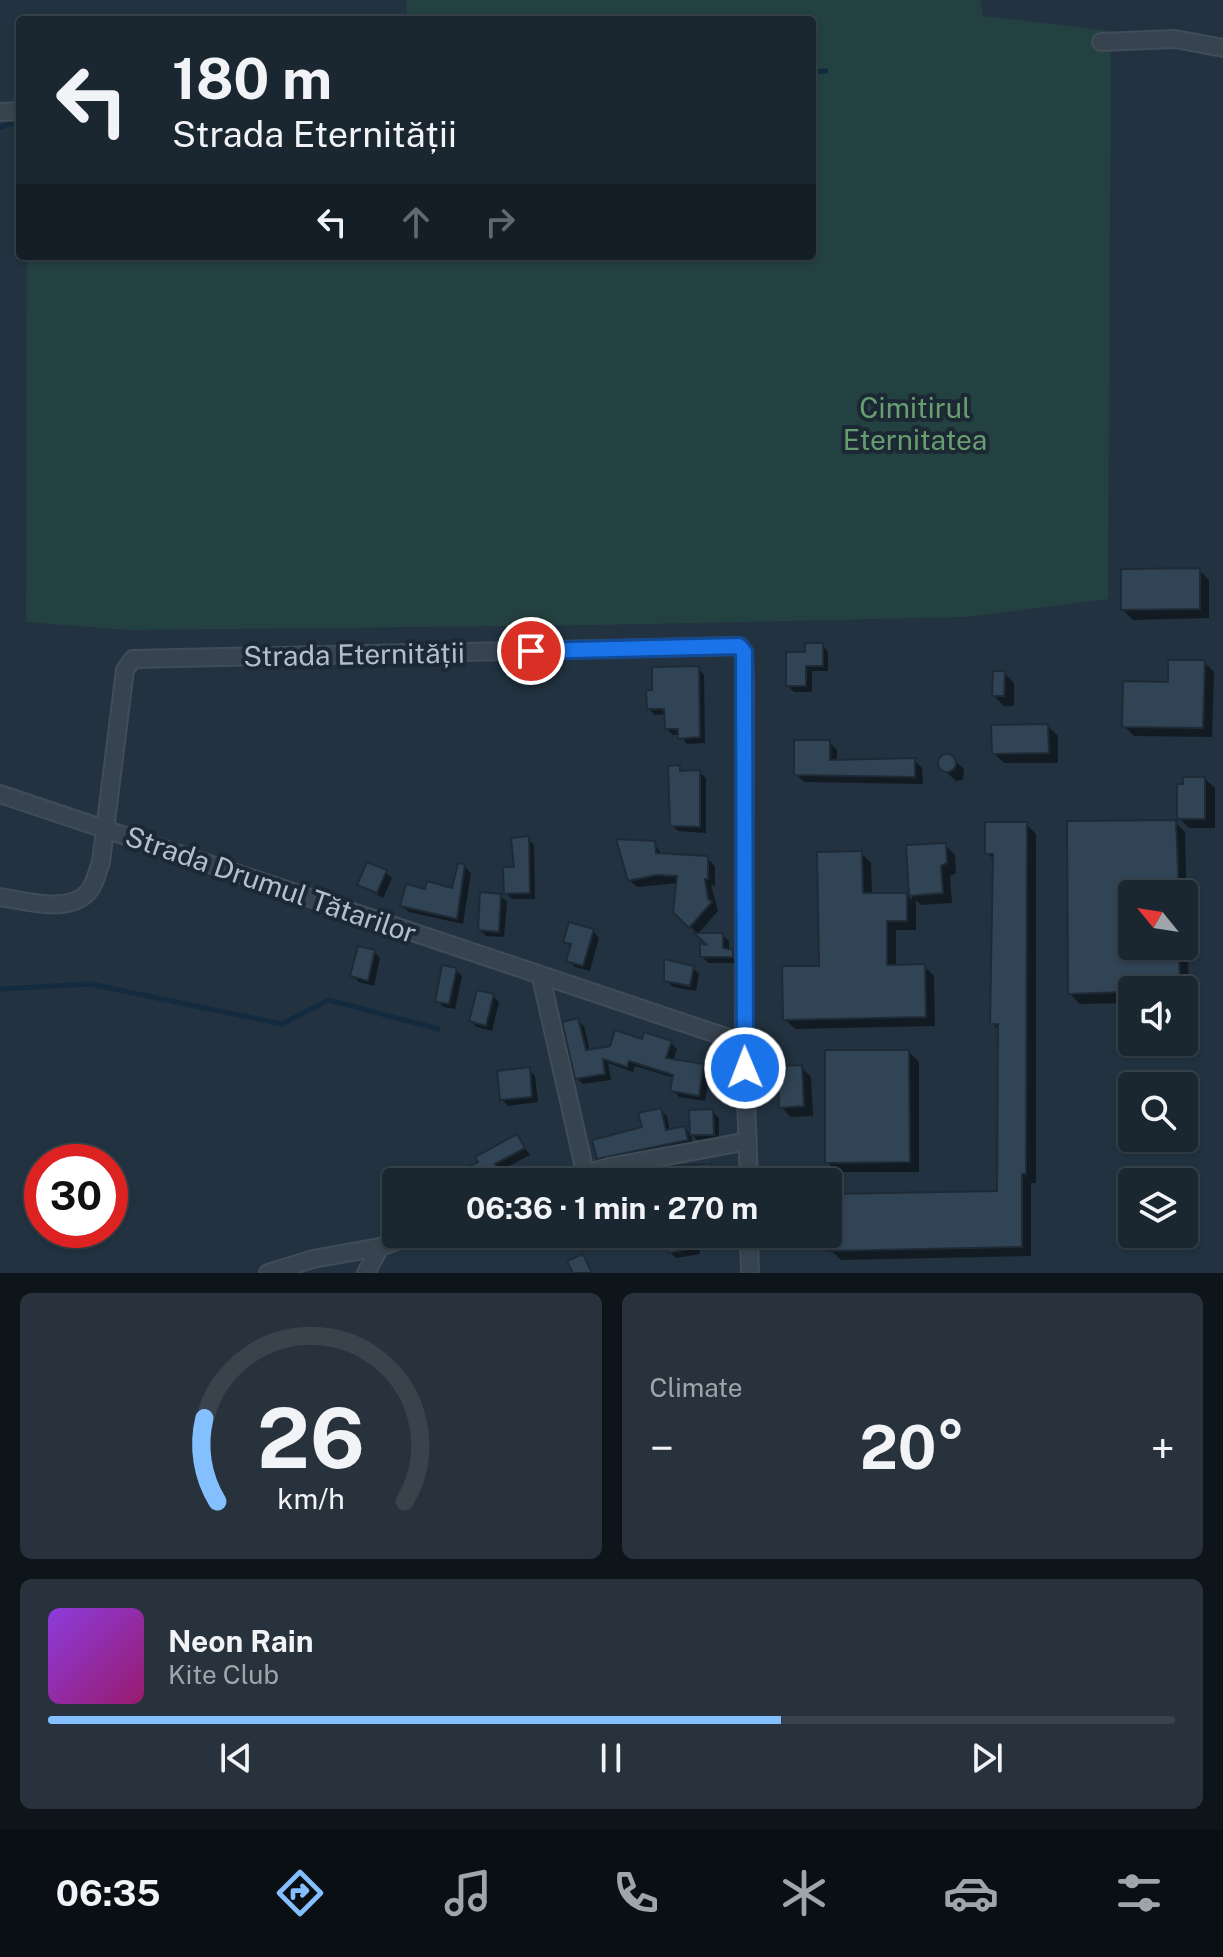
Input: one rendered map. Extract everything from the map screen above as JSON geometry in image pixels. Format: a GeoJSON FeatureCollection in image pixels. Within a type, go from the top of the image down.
{"type":"FeatureCollection","features":[{"type":"Feature","properties":{"kind":"street"},"geometry":{"type":"LineString","coordinates":[[1101,42],[1175,39],[1223,48]]}},
{"type":"Feature","properties":{"kind":"street","name":"Strada Eternității"},"geometry":{"type":"LineString","coordinates":[[106,828],[125,670],[133,659],[739,646],[744,652],[745,686],[744,1043],[749,1168]]}},
{"type":"Feature","properties":{"kind":"street","name":"Strada Drumul Tătarilor"},"geometry":{"type":"LineString","coordinates":[[0,794],[744,1043]]}},
{"type":"Feature","properties":{"kind":"street"},"geometry":{"type":"LineString","coordinates":[[0,897],[46,904],[80,899],[90,890],[101,862],[106,828]]}},
{"type":"Feature","properties":{"kind":"street"},"geometry":{"type":"LineString","coordinates":[[541,977],[584,1168]]}},
{"type":"Feature","properties":{"kind":"street"},"geometry":{"type":"LineString","coordinates":[[606,1168],[748,1141]]}},
{"type":"Feature","properties":{"kind":"street"},"geometry":{"type":"LineString","coordinates":[[268,1273],[313,1259],[380,1247]]}},
{"type":"Feature","properties":{"kind":"street"},"geometry":{"type":"LineString","coordinates":[[366,1273],[380,1247]]}},
{"type":"Feature","properties":{"kind":"street"},"geometry":{"type":"LineString","coordinates":[[749,1248],[750,1273]]}},
{"type":"Feature","properties":{"kind":"green space","name":"Cimitirul Eternitatea"},"geometry":{"type":"Polygon","coordinates":[[[407,0],[980,0],[983,16],[1111,31],[1108,599],[967,617],[597,625],[127,630],[26,622],[27,260],[816,260],[816,16],[406,16],[407,0]]]}},
{"type":"Feature","properties":{"kind":"building"},"geometry":{"type":"Polygon","coordinates":[[[1200,568],[1200,609],[1121,610],[1121,569],[1200,568]]]}},
{"type":"Feature","properties":{"kind":"building"},"geometry":{"type":"Polygon","coordinates":[[[805,643],[823,643],[823,666],[806,666],[806,686],[786,686],[786,652],[805,652],[805,643]]]}},
{"type":"Feature","properties":{"kind":"building"},"geometry":{"type":"Polygon","coordinates":[[[1168,660],[1205,660],[1203,728],[1122,727],[1123,681],[1168,682],[1168,660]]]}},
{"type":"Feature","properties":{"kind":"building"},"geometry":{"type":"Polygon","coordinates":[[[699,666],[700,737],[678,739],[678,729],[665,729],[664,709],[647,709],[646,690],[652,690],[652,667],[699,666]]]}},
{"type":"Feature","properties":{"kind":"building"},"geometry":{"type":"Polygon","coordinates":[[[993,671],[1005,671],[1004,696],[992,696],[993,671]]]}},
{"type":"Feature","properties":{"kind":"building"},"geometry":{"type":"Polygon","coordinates":[[[1048,724],[1049,753],[992,754],[991,725],[1048,724]]]}},
{"type":"Feature","properties":{"kind":"building"},"geometry":{"type":"Polygon","coordinates":[[[794,740],[830,740],[830,760],[915,758],[915,777],[794,775],[794,740]]]}},
{"type":"Feature","properties":{"kind":"building"},"geometry":{"type":"Polygon","coordinates":[[[943,754],[951,754],[956,763],[954,770],[943,772],[938,767],[938,759],[943,754]]]}},
{"type":"Feature","properties":{"kind":"building"},"geometry":{"type":"Polygon","coordinates":[[[680,765],[680,771],[700,770],[700,827],[670,826],[668,766],[680,765]]]}},
{"type":"Feature","properties":{"kind":"building"},"geometry":{"type":"Polygon","coordinates":[[[1183,777],[1205,777],[1205,819],[1177,819],[1177,784],[1183,784],[1183,777]]]}},
{"type":"Feature","properties":{"kind":"building"},"geometry":{"type":"Polygon","coordinates":[[[1176,820],[1178,880],[1118,880],[1118,960],[1179,960],[1180,976],[1118,976],[1118,992],[1068,994],[1067,821],[1176,820]]]}},
{"type":"Feature","properties":{"kind":"building"},"geometry":{"type":"Polygon","coordinates":[[[985,822],[1027,822],[1026,1174],[1022,1174],[1022,1247],[829,1251],[829,1248],[842,1248],[842,1194],[997,1191],[998,1024],[990,1024],[993,854],[985,854],[985,822]]]}},
{"type":"Feature","properties":{"kind":"building"},"geometry":{"type":"Polygon","coordinates":[[[529,836],[530,893],[504,894],[503,867],[514,867],[511,838],[529,836]]]}},
{"type":"Feature","properties":{"kind":"building"},"geometry":{"type":"Polygon","coordinates":[[[616,839],[655,841],[656,853],[708,856],[708,879],[705,879],[708,899],[712,902],[689,928],[673,912],[677,876],[656,875],[628,881],[616,839]]]}},
{"type":"Feature","properties":{"kind":"building"},"geometry":{"type":"Polygon","coordinates":[[[946,843],[947,863],[941,866],[943,893],[909,896],[906,845],[946,843]]]}},
{"type":"Feature","properties":{"kind":"building"},"geometry":{"type":"Polygon","coordinates":[[[862,851],[863,893],[907,893],[907,921],[887,921],[887,965],[925,964],[926,1017],[783,1020],[782,966],[819,966],[817,852],[862,851]]]}},
{"type":"Feature","properties":{"kind":"building"},"geometry":{"type":"Polygon","coordinates":[[[367,862],[387,870],[377,893],[357,885],[367,862]]]}},
{"type":"Feature","properties":{"kind":"building"},"geometry":{"type":"Polygon","coordinates":[[[458,863],[465,864],[457,919],[400,906],[406,884],[425,889],[427,881],[452,888],[458,863]]]}},
{"type":"Feature","properties":{"kind":"building"},"geometry":{"type":"Polygon","coordinates":[[[480,892],[501,894],[499,932],[478,930],[480,892]]]}},
{"type":"Feature","properties":{"kind":"building"},"geometry":{"type":"Polygon","coordinates":[[[569,922],[594,929],[583,966],[566,961],[571,944],[563,942],[569,922]]]}},
{"type":"Feature","properties":{"kind":"building"},"geometry":{"type":"Polygon","coordinates":[[[694,933],[723,933],[723,948],[733,950],[733,957],[700,957],[700,943],[707,945],[694,933]]]}},
{"type":"Feature","properties":{"kind":"building"},"geometry":{"type":"Polygon","coordinates":[[[358,946],[375,950],[368,981],[350,976],[358,946]]]}},
{"type":"Feature","properties":{"kind":"building"},"geometry":{"type":"Polygon","coordinates":[[[664,959],[694,966],[690,986],[664,981],[664,959]]]}},
{"type":"Feature","properties":{"kind":"building"},"geometry":{"type":"Polygon","coordinates":[[[442,965],[457,968],[449,1004],[435,1002],[442,965]]]}},
{"type":"Feature","properties":{"kind":"building"},"geometry":{"type":"Polygon","coordinates":[[[477,990],[494,994],[486,1026],[469,1021],[477,990]]]}},
{"type":"Feature","properties":{"kind":"building"},"geometry":{"type":"Polygon","coordinates":[[[578,1018],[586,1050],[610,1046],[615,1030],[642,1039],[644,1032],[672,1041],[666,1058],[704,1064],[699,1096],[670,1091],[673,1075],[629,1061],[627,1067],[603,1059],[605,1074],[575,1079],[562,1022],[578,1018]]]}},
{"type":"Feature","properties":{"kind":"building"},"geometry":{"type":"Polygon","coordinates":[[[825,1050],[909,1050],[910,1162],[825,1163],[825,1050]]]}},
{"type":"Feature","properties":{"kind":"building"},"geometry":{"type":"Polygon","coordinates":[[[802,1065],[804,1106],[779,1108],[778,1066],[802,1065]]]}},
{"type":"Feature","properties":{"kind":"building"},"geometry":{"type":"Polygon","coordinates":[[[530,1067],[532,1097],[500,1100],[497,1071],[530,1067]]]}},
{"type":"Feature","properties":{"kind":"building"},"geometry":{"type":"Polygon","coordinates":[[[661,1108],[666,1130],[685,1126],[688,1140],[597,1159],[592,1140],[642,1127],[638,1113],[661,1108]]]}},
{"type":"Feature","properties":{"kind":"building"},"geometry":{"type":"Polygon","coordinates":[[[713,1109],[714,1135],[690,1135],[689,1110],[713,1109]]]}},
{"type":"Feature","properties":{"kind":"building"},"geometry":{"type":"Polygon","coordinates":[[[517,1134],[525,1148],[495,1164],[497,1168],[466,1168],[478,1162],[475,1157],[517,1134]]]}},
{"type":"Feature","properties":{"kind":"building"},"geometry":{"type":"Polygon","coordinates":[[[711,1164],[711,1168],[672,1168],[711,1164]]]}},
{"type":"Feature","properties":{"kind":"building"},"geometry":{"type":"Polygon","coordinates":[[[667,1248],[695,1248],[668,1253],[667,1248]]]}},
{"type":"Feature","properties":{"kind":"building"},"geometry":{"type":"Polygon","coordinates":[[[583,1254],[592,1273],[573,1273],[567,1261],[583,1254]]]}},
{"type":"Feature","properties":{"kind":"waterway"},"geometry":{"type":"LineString","coordinates":[[816,72],[826,71]]}},
{"type":"Feature","properties":{"kind":"waterway"},"geometry":{"type":"LineString","coordinates":[[0,127],[16,122]]}},
{"type":"Feature","properties":{"kind":"waterway"},"geometry":{"type":"LineString","coordinates":[[0,989],[90,984],[282,1024],[329,1000],[438,1029]]}},
{"type":"Feature","properties":{"kind":"route"},"geometry":{"type":"LineString","coordinates":[[531,651],[739,646],[744,652],[745,1068]]}}]}
